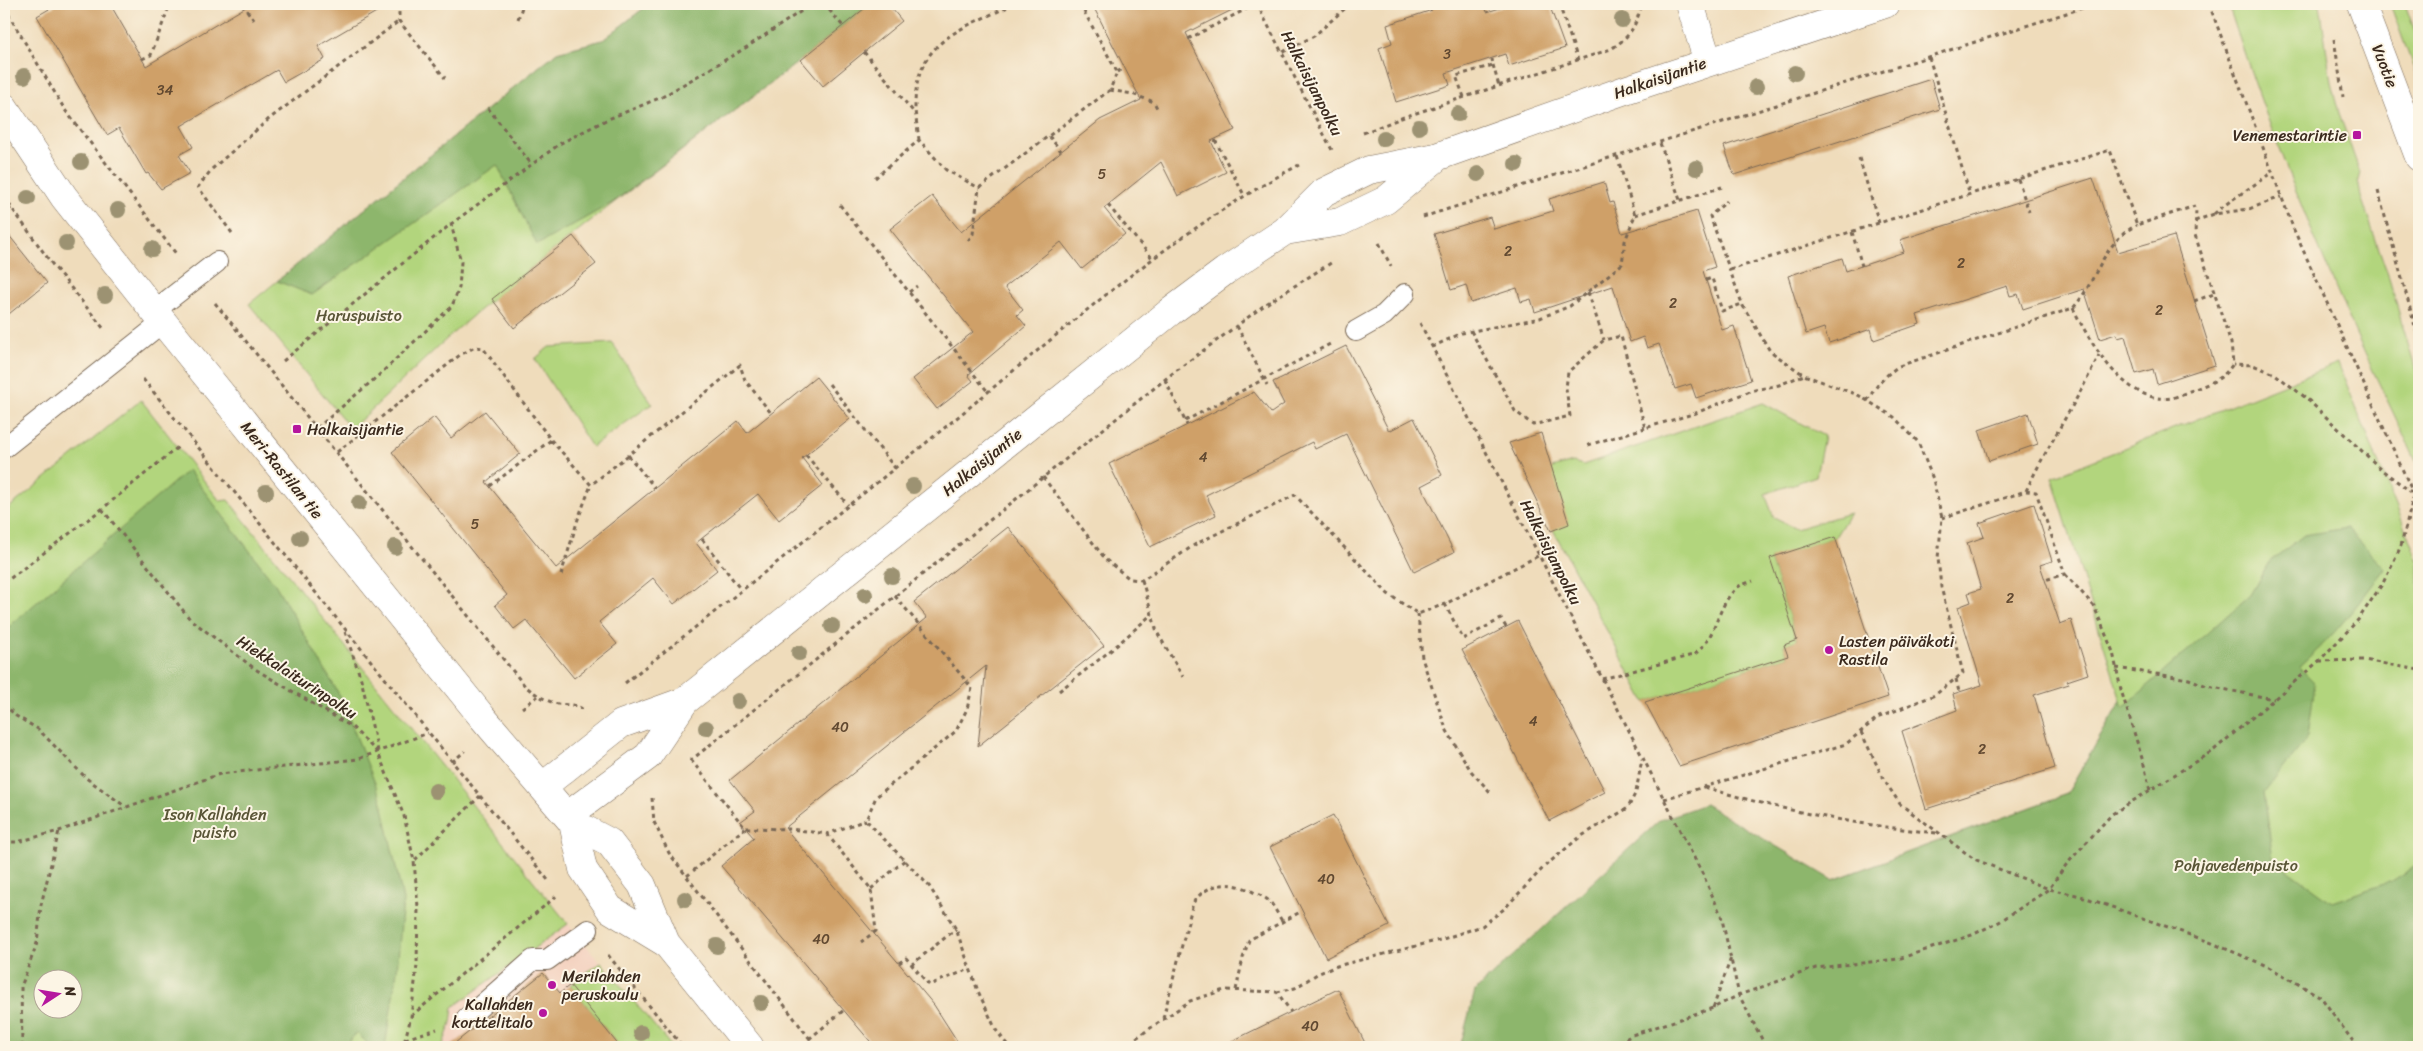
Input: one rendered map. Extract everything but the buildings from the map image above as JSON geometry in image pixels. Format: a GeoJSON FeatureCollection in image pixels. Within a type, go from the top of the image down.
{"type":"FeatureCollection","features":[{"type":"Feature","properties":{"kind":"street"},"geometry":{"type":"LineString","coordinates":[[1690,4],[1708,62]]}},
{"type":"Feature","properties":{"kind":"street","name":"Halkaisijantie"},"geometry":{"type":"LineString","coordinates":[[570,820],[648,756],[685,701],[1170,312],[1285,231],[1340,222],[1386,200],[1436,157],[1708,62],[1885,4]]}},
{"type":"Feature","properties":{"kind":"street","name":"Vuotie"},"geometry":{"type":"LineString","coordinates":[[2361,4],[2419,157]]}},
{"type":"Feature","properties":{"kind":"street","name":"Meri-Rastilan tie"},"geometry":{"type":"LineString","coordinates":[[4,107],[64,197],[483,718],[570,820],[609,842],[642,885],[666,943],[750,1047]]}},
{"type":"Feature","properties":{"kind":"street","name":"Halkaisijantie"},"geometry":{"type":"LineString","coordinates":[[542,787],[621,724],[685,701]]}},
{"type":"Feature","properties":{"kind":"street","name":"Meri-Rastilan tie"},"geometry":{"type":"LineString","coordinates":[[570,820],[583,869],[610,909],[666,943]]}},
{"type":"Feature","properties":{"kind":"lane"},"geometry":{"type":"LineString","coordinates":[[4,448],[123,354],[195,279],[217,262]]}},
{"type":"Feature","properties":{"kind":"lane"},"geometry":{"type":"LineString","coordinates":[[1356,330],[1384,315],[1404,294]]}},
{"type":"Feature","properties":{"kind":"lane"},"geometry":{"type":"LineString","coordinates":[[467,1018],[532,960],[547,960],[588,930]]}},
{"type":"Feature","properties":{"kind":"path"},"geometry":{"type":"LineString","coordinates":[[142,60],[151,55],[170,4]]}},
{"type":"Feature","properties":{"kind":"path"},"geometry":{"type":"LineString","coordinates":[[242,4],[254,20]]}},
{"type":"Feature","properties":{"kind":"path"},"geometry":{"type":"LineString","coordinates":[[400,4],[399,21],[445,78]]}},
{"type":"Feature","properties":{"kind":"path"},"geometry":{"type":"LineString","coordinates":[[518,19],[523,4]]}},
{"type":"Feature","properties":{"kind":"path"},"geometry":{"type":"LineString","coordinates":[[283,361],[451,224],[562,143],[606,120],[662,97],[747,47],[812,4]]}},
{"type":"Feature","properties":{"kind":"path"},"geometry":{"type":"LineString","coordinates":[[824,4],[842,26]]}},
{"type":"Feature","properties":{"kind":"path"},"geometry":{"type":"LineString","coordinates":[[979,188],[946,170],[919,140],[916,116],[918,83],[929,53],[948,35],[1014,4]]}},
{"type":"Feature","properties":{"kind":"path"},"geometry":{"type":"LineString","coordinates":[[1080,4],[1117,72]]}},
{"type":"Feature","properties":{"kind":"path"},"geometry":{"type":"LineString","coordinates":[[1188,39],[1257,4]]}},
{"type":"Feature","properties":{"kind":"path","name":"Halkaisijanpolku"},"geometry":{"type":"LineString","coordinates":[[1257,4],[1331,148]]}},
{"type":"Feature","properties":{"kind":"path"},"geometry":{"type":"LineString","coordinates":[[1283,52],[1314,36],[1350,4]]}},
{"type":"Feature","properties":{"kind":"path"},"geometry":{"type":"LineString","coordinates":[[1559,4],[1578,60]]}},
{"type":"Feature","properties":{"kind":"path"},"geometry":{"type":"LineString","coordinates":[[1415,220],[2095,4]]}},
{"type":"Feature","properties":{"kind":"path"},"geometry":{"type":"LineString","coordinates":[[2209,4],[2294,230],[2419,506]]}},
{"type":"Feature","properties":{"kind":"path"},"geometry":{"type":"LineString","coordinates":[[4,7],[65,110],[195,279],[526,686],[538,696],[557,703],[580,706],[588,713]]}},
{"type":"Feature","properties":{"kind":"path"},"geometry":{"type":"LineString","coordinates":[[234,237],[198,186],[212,169],[269,119],[399,21]]}},
{"type":"Feature","properties":{"kind":"path"},"geometry":{"type":"LineString","coordinates":[[2333,32],[2343,97]]}},
{"type":"Feature","properties":{"kind":"path"},"geometry":{"type":"LineString","coordinates":[[864,52],[916,116]]}},
{"type":"Feature","properties":{"kind":"path"},"geometry":{"type":"LineString","coordinates":[[1929,57],[1970,195]]}},
{"type":"Feature","properties":{"kind":"path"},"geometry":{"type":"LineString","coordinates":[[1492,59],[1500,86]]}},
{"type":"Feature","properties":{"kind":"path"},"geometry":{"type":"LineString","coordinates":[[1464,97],[1456,76],[1493,64]]}},
{"type":"Feature","properties":{"kind":"path"},"geometry":{"type":"LineString","coordinates":[[968,241],[973,234],[979,188],[1110,90],[1117,72],[1124,68]]}},
{"type":"Feature","properties":{"kind":"path"},"geometry":{"type":"LineString","coordinates":[[1110,90],[1132,94],[1154,102],[1157,108]]}},
{"type":"Feature","properties":{"kind":"path"},"geometry":{"type":"LineString","coordinates":[[488,108],[532,165]]}},
{"type":"Feature","properties":{"kind":"path"},"geometry":{"type":"LineString","coordinates":[[1049,136],[1061,150]]}},
{"type":"Feature","properties":{"kind":"path"},"geometry":{"type":"LineString","coordinates":[[875,178],[919,140]]}},
{"type":"Feature","properties":{"kind":"path"},"geometry":{"type":"LineString","coordinates":[[1215,140],[1244,195]]}},
{"type":"Feature","properties":{"kind":"path"},"geometry":{"type":"LineString","coordinates":[[1660,143],[1680,200]]}},
{"type":"Feature","properties":{"kind":"path"},"geometry":{"type":"LineString","coordinates":[[1730,270],[2110,150],[2137,225]]}},
{"type":"Feature","properties":{"kind":"path"},"geometry":{"type":"LineString","coordinates":[[1432,347],[1462,332],[1540,318],[1570,306],[1622,264],[1624,242],[1636,215],[1617,156]]}},
{"type":"Feature","properties":{"kind":"path"},"geometry":{"type":"LineString","coordinates":[[1859,158],[1879,223]]}},
{"type":"Feature","properties":{"kind":"path"},"geometry":{"type":"LineString","coordinates":[[2214,214],[2228,202],[2252,188],[2272,172]]}},
{"type":"Feature","properties":{"kind":"path"},"geometry":{"type":"LineString","coordinates":[[2018,179],[2029,212]]}},
{"type":"Feature","properties":{"kind":"path"},"geometry":{"type":"LineString","coordinates":[[1636,215],[1722,187]]}},
{"type":"Feature","properties":{"kind":"path"},"geometry":{"type":"LineString","coordinates":[[2378,191],[2419,341]]}},
{"type":"Feature","properties":{"kind":"path"},"geometry":{"type":"LineString","coordinates":[[4,197],[52,264],[123,354],[683,1047]]}},
{"type":"Feature","properties":{"kind":"path"},"geometry":{"type":"LineString","coordinates":[[2195,221],[2214,214],[2249,209],[2281,197]]}},
{"type":"Feature","properties":{"kind":"path"},"geometry":{"type":"LineString","coordinates":[[1664,799],[1846,744],[1877,718],[1935,695],[1963,673],[1941,587],[1938,558],[1942,518],[1933,479],[1918,442],[1894,417],[1858,395],[1804,375],[1770,351],[1742,304],[1710,216],[1727,201]]}},
{"type":"Feature","properties":{"kind":"path"},"geometry":{"type":"LineString","coordinates":[[1108,204],[1152,258]]}},
{"type":"Feature","properties":{"kind":"path"},"geometry":{"type":"LineString","coordinates":[[840,205],[988,392]]}},
{"type":"Feature","properties":{"kind":"path"},"geometry":{"type":"LineString","coordinates":[[1867,401],[1875,387],[1886,375],[1899,366],[2073,308],[2082,298],[2103,258],[2123,232],[2137,225],[2196,207],[2195,235],[2231,343],[2233,364],[2223,378],[2172,398],[2154,397],[2134,389],[2099,355],[2090,343],[2073,308]]}},
{"type":"Feature","properties":{"kind":"path"},"geometry":{"type":"LineString","coordinates":[[4,214],[12,208]]}},
{"type":"Feature","properties":{"kind":"path"},"geometry":{"type":"LineString","coordinates":[[317,428],[378,376],[452,306],[459,288],[461,262],[451,224]]}},
{"type":"Feature","properties":{"kind":"path"},"geometry":{"type":"LineString","coordinates":[[1852,232],[1862,266]]}},
{"type":"Feature","properties":{"kind":"path","name":"Halkaisijanpolku"},"geometry":{"type":"LineString","coordinates":[[1376,238],[1704,877],[1721,915],[1739,995],[1766,1047]]}},
{"type":"Feature","properties":{"kind":"path"},"geometry":{"type":"LineString","coordinates":[[685,765],[1165,380],[1266,304],[1337,259]]}},
{"type":"Feature","properties":{"kind":"path"},"geometry":{"type":"LineString","coordinates":[[1706,280],[1712,278],[1722,311],[1742,304]]}},
{"type":"Feature","properties":{"kind":"path"},"geometry":{"type":"LineString","coordinates":[[909,292],[917,286]]}},
{"type":"Feature","properties":{"kind":"path"},"geometry":{"type":"LineString","coordinates":[[1588,292],[1604,340]]}},
{"type":"Feature","properties":{"kind":"path"},"geometry":{"type":"LineString","coordinates":[[2194,301],[2214,294]]}},
{"type":"Feature","properties":{"kind":"path"},"geometry":{"type":"LineString","coordinates":[[1237,325],[1267,385]]}},
{"type":"Feature","properties":{"kind":"path"},"geometry":{"type":"LineString","coordinates":[[1184,421],[1356,330]]}},
{"type":"Feature","properties":{"kind":"path"},"geometry":{"type":"LineString","coordinates":[[1471,331],[1515,411],[1533,425],[1570,416],[1566,388],[1568,372],[1604,340],[1621,336],[1645,428]]}},
{"type":"Feature","properties":{"kind":"path"},"geometry":{"type":"LineString","coordinates":[[337,452],[460,355],[475,347],[483,348],[551,440],[591,485]]}},
{"type":"Feature","properties":{"kind":"path"},"geometry":{"type":"LineString","coordinates":[[2026,490],[2040,462],[2082,393],[2099,355]]}},
{"type":"Feature","properties":{"kind":"path"},"geometry":{"type":"LineString","coordinates":[[2233,364],[2254,365],[2275,374],[2306,398],[2383,471],[2414,494]]}},
{"type":"Feature","properties":{"kind":"path"},"geometry":{"type":"LineString","coordinates":[[561,575],[578,519],[591,485],[740,365],[745,380],[771,413]]}},
{"type":"Feature","properties":{"kind":"path"},"geometry":{"type":"LineString","coordinates":[[1588,445],[1696,413],[1750,391],[1779,385],[1804,375]]}},
{"type":"Feature","properties":{"kind":"path"},"geometry":{"type":"LineString","coordinates":[[1165,380],[1187,425]]}},
{"type":"Feature","properties":{"kind":"path"},"geometry":{"type":"LineString","coordinates":[[829,384],[895,468]]}},
{"type":"Feature","properties":{"kind":"path"},"geometry":{"type":"LineString","coordinates":[[490,486],[551,440]]}},
{"type":"Feature","properties":{"kind":"path"},"geometry":{"type":"LineString","coordinates":[[4,583],[102,509],[178,447]]}},
{"type":"Feature","properties":{"kind":"path"},"geometry":{"type":"LineString","coordinates":[[628,455],[655,488]]}},
{"type":"Feature","properties":{"kind":"path"},"geometry":{"type":"LineString","coordinates":[[806,455],[848,506]]}},
{"type":"Feature","properties":{"kind":"path"},"geometry":{"type":"LineString","coordinates":[[1043,477],[1106,560],[1130,580],[1142,580],[1196,544],[1295,495],[1388,594],[1418,614]]}},
{"type":"Feature","properties":{"kind":"path"},"geometry":{"type":"LineString","coordinates":[[1942,518],[2026,490],[2032,490],[2038,496],[2066,574],[2094,606],[2113,652],[2150,790]]}},
{"type":"Feature","properties":{"kind":"path"},"geometry":{"type":"LineString","coordinates":[[1612,1047],[1632,1035],[1714,1008],[1739,995],[1816,968],[1898,960],[1972,935],[1999,922],[2049,889],[2066,865],[2112,814],[2214,750],[2319,661],[2358,620],[2383,583],[2401,546],[2414,494]]}},
{"type":"Feature","properties":{"kind":"path","name":"Hiekkalaiturinpolku"},"geometry":{"type":"LineString","coordinates":[[102,509],[190,619],[255,669],[352,727],[378,753],[404,816],[414,861],[418,907],[417,965],[411,1017],[402,1047]]}},
{"type":"Feature","properties":{"kind":"path"},"geometry":{"type":"LineString","coordinates":[[702,539],[741,590]]}},
{"type":"Feature","properties":{"kind":"path"},"geometry":{"type":"LineString","coordinates":[[1418,614],[1445,604],[1538,556]]}},
{"type":"Feature","properties":{"kind":"path"},"geometry":{"type":"LineString","coordinates":[[2045,580],[2066,574]]}},
{"type":"Feature","properties":{"kind":"path"},"geometry":{"type":"LineString","coordinates":[[1142,580],[1157,632],[1183,677]]}},
{"type":"Feature","properties":{"kind":"path"},"geometry":{"type":"LineString","coordinates":[[1602,679],[1693,655],[1702,650],[1730,596],[1739,587],[1753,581]]}},
{"type":"Feature","properties":{"kind":"path"},"geometry":{"type":"LineString","coordinates":[[687,876],[744,828],[791,829],[827,834],[866,820],[876,797],[956,730],[967,710],[972,688],[895,596]]}},
{"type":"Feature","properties":{"kind":"path"},"geometry":{"type":"LineString","coordinates":[[1445,604],[1463,639],[1501,619],[1506,627]]}},
{"type":"Feature","properties":{"kind":"path"},"geometry":{"type":"LineString","coordinates":[[1059,691],[1115,647],[1152,614]]}},
{"type":"Feature","properties":{"kind":"path"},"geometry":{"type":"LineString","coordinates":[[1418,614],[1422,658],[1446,729],[1471,771],[1491,793]]}},
{"type":"Feature","properties":{"kind":"path"},"geometry":{"type":"LineString","coordinates":[[344,629],[361,679],[378,753]]}},
{"type":"Feature","properties":{"kind":"path"},"geometry":{"type":"LineString","coordinates":[[2319,661],[2364,660],[2419,670]]}},
{"type":"Feature","properties":{"kind":"path"},"geometry":{"type":"LineString","coordinates":[[2116,668],[2190,679],[2207,686],[2275,699]]}},
{"type":"Feature","properties":{"kind":"path"},"geometry":{"type":"LineString","coordinates":[[1956,679],[1959,692]]}},
{"type":"Feature","properties":{"kind":"path"},"geometry":{"type":"LineString","coordinates":[[4,704],[16,716],[38,729],[86,778],[126,807]]}},
{"type":"Feature","properties":{"kind":"path"},"geometry":{"type":"LineString","coordinates":[[1861,732],[1884,780],[1900,804],[1974,859],[2049,889],[2081,896],[2207,941],[2267,966],[2321,997],[2357,1047]]}},
{"type":"Feature","properties":{"kind":"path"},"geometry":{"type":"LineString","coordinates":[[4,842],[17,842],[59,831],[220,774],[358,760],[428,733]]}},
{"type":"Feature","properties":{"kind":"path"},"geometry":{"type":"LineString","coordinates":[[1125,1047],[1190,1001],[1224,990],[1277,992],[1295,988],[1317,974],[1337,966],[1440,940],[1482,926],[1504,909],[1552,860],[1580,838],[1628,808],[1636,792],[1642,758]]}},
{"type":"Feature","properties":{"kind":"path"},"geometry":{"type":"LineString","coordinates":[[691,760],[744,828]]}},
{"type":"Feature","properties":{"kind":"path"},"geometry":{"type":"LineString","coordinates":[[1704,787],[1792,811],[1895,829],[1937,833]]}},
{"type":"Feature","properties":{"kind":"path"},"geometry":{"type":"LineString","coordinates":[[657,792],[652,798],[654,822],[662,840],[816,1047]]}},
{"type":"Feature","properties":{"kind":"path"},"geometry":{"type":"LineString","coordinates":[[414,861],[480,796]]}},
{"type":"Feature","properties":{"kind":"path"},"geometry":{"type":"LineString","coordinates":[[866,820],[929,886],[956,929],[970,969],[993,1022],[1007,1047]]}},
{"type":"Feature","properties":{"kind":"path"},"geometry":{"type":"LineString","coordinates":[[22,1047],[21,987],[37,943],[41,905],[59,831]]}},
{"type":"Feature","properties":{"kind":"path"},"geometry":{"type":"LineString","coordinates":[[827,834],[871,889],[876,931],[861,942]]}},
{"type":"Feature","properties":{"kind":"path"},"geometry":{"type":"LineString","coordinates":[[871,889],[906,860]]}},
{"type":"Feature","properties":{"kind":"path"},"geometry":{"type":"LineString","coordinates":[[1164,1018],[1193,903],[1200,893],[1212,886],[1228,884],[1249,889],[1269,901],[1282,921]]}},
{"type":"Feature","properties":{"kind":"path"},"geometry":{"type":"LineString","coordinates":[[411,1017],[559,894]]}},
{"type":"Feature","properties":{"kind":"path"},"geometry":{"type":"LineString","coordinates":[[1236,990],[1249,940],[1276,927],[1282,921],[1302,911]]}},
{"type":"Feature","properties":{"kind":"path"},"geometry":{"type":"LineString","coordinates":[[911,965],[956,929]]}},
{"type":"Feature","properties":{"kind":"path"},"geometry":{"type":"LineString","coordinates":[[1714,1008],[1731,957]]}},
{"type":"Feature","properties":{"kind":"path"},"geometry":{"type":"LineString","coordinates":[[899,963],[906,958],[929,985],[970,969]]}},
{"type":"Feature","properties":{"kind":"path"},"geometry":{"type":"LineString","coordinates":[[1277,992],[1291,1012]]}},
{"type":"Feature","properties":{"kind":"path"},"geometry":{"type":"LineString","coordinates":[[809,1038],[844,1010]]}},
{"type":"Feature","properties":{"kind":"path"},"geometry":{"type":"LineString","coordinates":[[77,1047],[83,1044]]}},
{"type":"Feature","properties":{"kind":"shaded area","name":"Merilahden peruskoulu"},"geometry":{"type":"Polygon","coordinates":[[[568,924],[672,1047],[442,1047],[451,1023],[452,1007],[568,924]]]}},
{"type":"Feature","properties":{"kind":"green space","name":"Haruspuisto"},"geometry":{"type":"Polygon","coordinates":[[[649,4],[870,4],[586,224],[474,314],[351,429],[249,304],[557,52],[603,40],[649,4]]]}},
{"type":"Feature","properties":{"kind":"green space","name":"Haruspuisto"},"geometry":{"type":"Polygon","coordinates":[[[649,4],[870,4],[801,60],[612,203],[537,245],[497,165],[312,295],[277,281],[557,52],[603,40],[649,4]]]}},
{"type":"Feature","properties":{"kind":"green space"},"geometry":{"type":"Polygon","coordinates":[[[2228,4],[2320,4],[2331,82],[2339,113],[2360,173],[2358,180],[2361,197],[2388,275],[2419,382],[2419,468],[2356,334],[2304,212],[2256,88],[2228,4]]]}},
{"type":"Feature","properties":{"kind":"green space"},"geometry":{"type":"Polygon","coordinates":[[[2390,4],[2405,4],[2419,43],[2419,83],[2390,4]]]}},
{"type":"Feature","properties":{"kind":"green space"},"geometry":{"type":"Polygon","coordinates":[[[612,343],[652,404],[592,447],[535,359],[549,347],[612,343]]]}},
{"type":"Feature","properties":{"kind":"green space","name":"Pohjavedenpuisto"},"geometry":{"type":"Polygon","coordinates":[[[2338,363],[2419,563],[2419,1047],[1522,1047],[1833,880],[2067,794],[2121,701],[2052,477],[2338,363]]]}},
{"type":"Feature","properties":{"kind":"green space","name":"Ison Kallahden puisto"},"geometry":{"type":"Polygon","coordinates":[[[141,400],[220,501],[228,500],[568,924],[453,1007],[451,1023],[442,1047],[4,1047],[4,512],[141,400]]]}},
{"type":"Feature","properties":{"kind":"green space"},"geometry":{"type":"Polygon","coordinates":[[[1763,403],[1824,436],[1816,476],[1765,494],[1774,518],[1796,529],[1850,513],[1835,537],[1770,559],[1797,640],[1784,645],[1788,656],[1645,702],[1542,509],[1552,468],[1573,462],[1583,465],[1763,403]]]}},
{"type":"Feature","properties":{"kind":"green space","name":"Ison Kallahden puisto"},"geometry":{"type":"Polygon","coordinates":[[[188,470],[275,584],[340,696],[381,798],[403,900],[397,971],[385,1047],[371,1047],[357,1033],[343,1047],[4,1047],[4,631],[188,470]]]}},
{"type":"Feature","properties":{"kind":"green space","name":"Pohjavedenpuisto"},"geometry":{"type":"Polygon","coordinates":[[[2347,528],[2385,568],[2334,632],[2299,667],[2315,683],[2308,737],[2264,793],[2273,859],[2332,902],[2392,881],[2419,864],[2419,1047],[1460,1047],[1475,991],[1660,820],[1705,804],[1833,880],[2067,794],[2121,701],[2123,708],[2250,595],[2269,562],[2304,535],[2347,528]]]}},
{"type":"Feature","properties":{"kind":"green space"},"geometry":{"type":"Polygon","coordinates":[[[601,962],[672,1047],[620,1047],[570,985],[601,962]]]}},
{"type":"Feature","properties":{"kind":"place","name":"Venemestarintie"},"geometry":{"type":"Point","coordinates":[2357,135]}},
{"type":"Feature","properties":{"kind":"place","name":"Halkaisijantie"},"geometry":{"type":"Point","coordinates":[297,429]}},
{"type":"Feature","properties":{"kind":"place","name":"Lasten päiväkoti Rastila"},"geometry":{"type":"Point","coordinates":[1829,650]}},
{"type":"Feature","properties":{"kind":"place","name":"Merilahden peruskoulu"},"geometry":{"type":"Point","coordinates":[552,985]}},
{"type":"Feature","properties":{"kind":"place","name":"Kallahden korttelitalo"},"geometry":{"type":"Point","coordinates":[543,1013]}}]}
